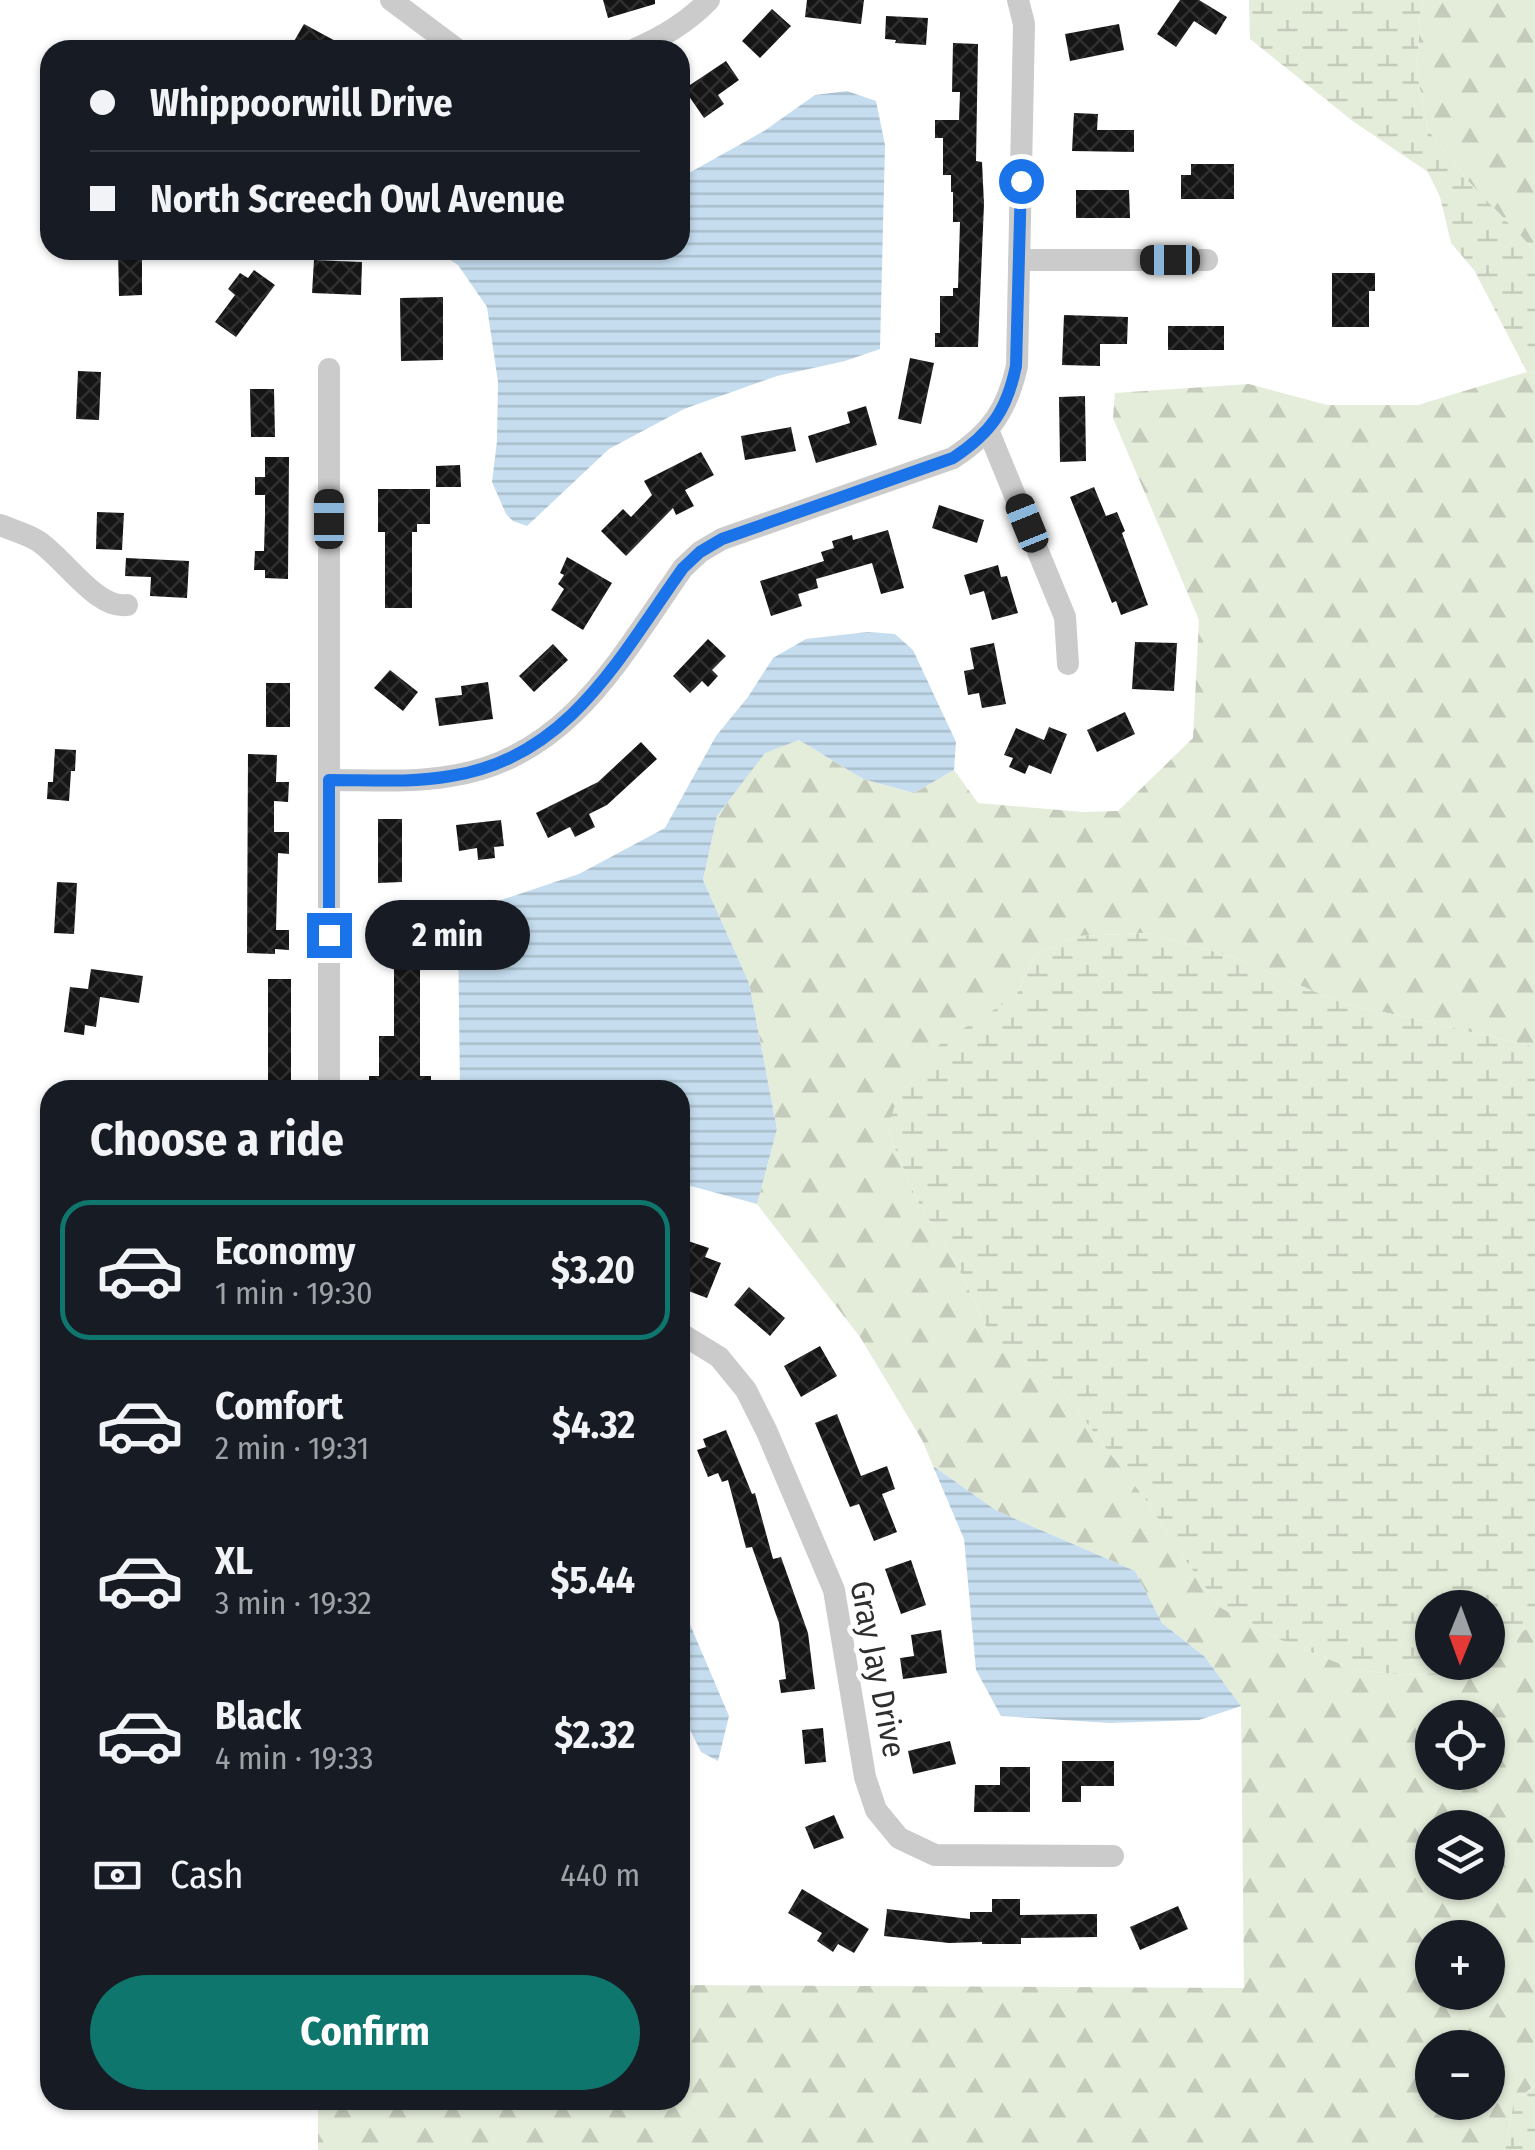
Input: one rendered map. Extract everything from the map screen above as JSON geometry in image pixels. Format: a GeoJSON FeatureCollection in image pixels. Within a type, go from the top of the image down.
{"type":"FeatureCollection","features":[{"type":"Feature","properties":{"kind":"street"},"geometry":{"type":"LineString","coordinates":[[392,0],[445,40]]}},
{"type":"Feature","properties":{"kind":"street"},"geometry":{"type":"LineString","coordinates":[[655,40],[686,21],[709,0]]}},
{"type":"Feature","properties":{"kind":"street"},"geometry":{"type":"LineString","coordinates":[[329,780],[456,776],[519,754],[573,716],[683,568],[700,552],[722,539],[953,458],[988,430],[1011,390],[1016,366],[1024,24],[1018,0]]}},
{"type":"Feature","properties":{"kind":"street"},"geometry":{"type":"LineString","coordinates":[[1019,260],[1207,260]]}},
{"type":"Feature","properties":{"kind":"street"},"geometry":{"type":"LineString","coordinates":[[329,1080],[330,369]]}},
{"type":"Feature","properties":{"kind":"street"},"geometry":{"type":"LineString","coordinates":[[988,430],[1065,617],[1068,664]]}},
{"type":"Feature","properties":{"kind":"street"},"geometry":{"type":"LineString","coordinates":[[0,525],[36,539],[106,602],[118,607],[127,605]]}},
{"type":"Feature","properties":{"kind":"street","name":"Gray Jay Drive"},"geometry":{"type":"LineString","coordinates":[[690,1338],[719,1357],[746,1390],[768,1432],[834,1590],[865,1777],[876,1810],[899,1838],[934,1855],[1113,1856]]}},
{"type":"Feature","properties":{"kind":"green space"},"geometry":{"type":"Polygon","coordinates":[[[1249,0],[1425,0],[1420,12],[1417,73],[1428,130],[1468,181],[1535,251],[1535,374],[1527,372],[1474,270],[1451,243],[1440,197],[1428,172],[1354,122],[1250,39],[1249,0]]]}},
{"type":"Feature","properties":{"kind":"green space"},"geometry":{"type":"Polygon","coordinates":[[[1425,0],[1535,0],[1535,251],[1468,181],[1428,130],[1417,73],[1420,12],[1425,0]]]}},
{"type":"Feature","properties":{"kind":"green space"},"geometry":{"type":"Polygon","coordinates":[[[1527,372],[1535,374],[1535,1047],[1344,1004],[1233,957],[1146,933],[1078,936],[1036,954],[1016,996],[942,1043],[887,1130],[917,1200],[958,1267],[993,1341],[1054,1380],[1149,1504],[1220,1607],[1269,1635],[1356,1670],[1415,1674],[1415,1680],[1505,1680],[1505,1645],[1535,1622],[1535,2085],[1514,2102],[1505,2150],[318,2150],[318,2110],[690,2110],[690,1985],[1244,1988],[1241,1706],[1205,1657],[1162,1623],[1135,1571],[997,1511],[933,1466],[922,1440],[860,1337],[757,1204],[777,1129],[749,983],[703,880],[717,816],[765,752],[799,740],[863,779],[914,793],[954,770],[978,803],[1082,812],[1118,811],[1193,738],[1199,620],[1113,418],[1115,393],[1249,384],[1327,405],[1418,405],[1527,372]]]}},
{"type":"Feature","properties":{"kind":"green space"},"geometry":{"type":"Polygon","coordinates":[[[1146,933],[1233,957],[1344,1004],[1535,1047],[1535,1622],[1505,1645],[1505,1590],[1415,1590],[1415,1674],[1356,1670],[1269,1635],[1220,1607],[1149,1504],[1054,1380],[993,1341],[958,1267],[917,1200],[887,1130],[900,1089],[942,1042],[1016,996],[1036,954],[1078,936],[1146,933]]]}},
{"type":"Feature","properties":{"kind":"green space"},"geometry":{"type":"Polygon","coordinates":[[[1535,2085],[1535,2150],[1505,2150],[1514,2102],[1535,2085]]]}},
{"type":"Feature","properties":{"kind":"water"},"geometry":{"type":"Polygon","coordinates":[[[847,91],[876,101],[885,145],[880,349],[777,376],[684,409],[609,449],[527,526],[513,521],[492,482],[498,382],[487,307],[450,260],[690,260],[690,172],[764,131],[815,95],[847,91]]]}},
{"type":"Feature","properties":{"kind":"water"},"geometry":{"type":"Polygon","coordinates":[[[867,632],[895,634],[913,650],[956,742],[954,770],[914,793],[863,779],[799,740],[765,753],[717,816],[703,880],[749,983],[777,1129],[757,1204],[690,1186],[690,1080],[460,1080],[458,932],[480,907],[579,874],[665,828],[716,736],[773,658],[806,639],[867,632]]]}},
{"type":"Feature","properties":{"kind":"water"},"geometry":{"type":"Polygon","coordinates":[[[933,1466],[997,1511],[1135,1571],[1162,1623],[1205,1657],[1241,1706],[1199,1720],[1110,1723],[1001,1716],[976,1670],[964,1539],[933,1466]]]}},
{"type":"Feature","properties":{"kind":"water"},"geometry":{"type":"Polygon","coordinates":[[[690,1624],[729,1716],[718,1761],[701,1752],[690,1730],[690,1624]]]}},
{"type":"Feature","properties":{"kind":"building"},"geometry":{"type":"Polygon","coordinates":[[[603,0],[655,0],[655,4],[608,18],[603,0]]]}},
{"type":"Feature","properties":{"kind":"building"},"geometry":{"type":"Polygon","coordinates":[[[807,0],[864,0],[861,24],[805,17],[807,0]]]}},
{"type":"Feature","properties":{"kind":"building"},"geometry":{"type":"Polygon","coordinates":[[[1180,0],[1199,0],[1227,17],[1216,35],[1194,21],[1176,47],[1157,34],[1180,0]]]}},
{"type":"Feature","properties":{"kind":"building"},"geometry":{"type":"Polygon","coordinates":[[[772,9],[791,26],[760,58],[742,41],[772,9]]]}},
{"type":"Feature","properties":{"kind":"building"},"geometry":{"type":"Polygon","coordinates":[[[886,16],[928,18],[926,45],[885,39],[886,16]]]}},
{"type":"Feature","properties":{"kind":"building"},"geometry":{"type":"Polygon","coordinates":[[[304,24],[334,40],[295,40],[304,24]]]}},
{"type":"Feature","properties":{"kind":"building"},"geometry":{"type":"Polygon","coordinates":[[[1119,24],[1124,50],[1070,61],[1065,34],[1119,24]]]}},
{"type":"Feature","properties":{"kind":"building"},"geometry":{"type":"Polygon","coordinates":[[[953,43],[978,44],[976,161],[982,162],[984,204],[978,347],[935,347],[935,333],[940,333],[940,296],[953,296],[953,288],[958,288],[960,222],[953,222],[951,175],[943,175],[943,138],[935,138],[935,120],[959,120],[960,92],[952,92],[953,43]]]}},
{"type":"Feature","properties":{"kind":"building"},"geometry":{"type":"Polygon","coordinates":[[[726,61],[739,80],[718,95],[724,104],[704,118],[690,98],[690,85],[726,61]]]}},
{"type":"Feature","properties":{"kind":"building"},"geometry":{"type":"Polygon","coordinates":[[[1074,113],[1098,114],[1097,130],[1134,130],[1134,152],[1072,151],[1074,113]]]}},
{"type":"Feature","properties":{"kind":"building"},"geometry":{"type":"Polygon","coordinates":[[[1191,164],[1234,164],[1234,199],[1181,199],[1181,175],[1191,175],[1191,164]]]}},
{"type":"Feature","properties":{"kind":"building"},"geometry":{"type":"Polygon","coordinates":[[[1076,190],[1129,190],[1130,218],[1076,218],[1076,190]]]}},
{"type":"Feature","properties":{"kind":"building"},"geometry":{"type":"Polygon","coordinates":[[[118,260],[142,260],[142,295],[119,296],[118,260]]]}},
{"type":"Feature","properties":{"kind":"building"},"geometry":{"type":"Polygon","coordinates":[[[314,260],[362,262],[361,295],[312,293],[314,260]]]}},
{"type":"Feature","properties":{"kind":"building"},"geometry":{"type":"Polygon","coordinates":[[[254,270],[275,285],[236,337],[215,322],[235,295],[228,289],[240,273],[248,278],[254,270]]]}},
{"type":"Feature","properties":{"kind":"building"},"geometry":{"type":"Polygon","coordinates":[[[1332,273],[1375,273],[1375,291],[1369,291],[1369,327],[1332,327],[1332,273]]]}},
{"type":"Feature","properties":{"kind":"building"},"geometry":{"type":"Polygon","coordinates":[[[443,297],[443,360],[401,361],[400,298],[443,297]]]}},
{"type":"Feature","properties":{"kind":"building"},"geometry":{"type":"Polygon","coordinates":[[[1064,315],[1128,317],[1127,344],[1100,344],[1100,366],[1062,365],[1064,315]]]}},
{"type":"Feature","properties":{"kind":"building"},"geometry":{"type":"Polygon","coordinates":[[[1168,326],[1224,326],[1224,350],[1168,350],[1168,326]]]}},
{"type":"Feature","properties":{"kind":"building"},"geometry":{"type":"Polygon","coordinates":[[[910,358],[934,363],[921,424],[898,419],[910,358]]]}},
{"type":"Feature","properties":{"kind":"building"},"geometry":{"type":"Polygon","coordinates":[[[78,371],[101,372],[99,420],[76,419],[78,371]]]}},
{"type":"Feature","properties":{"kind":"building"},"geometry":{"type":"Polygon","coordinates":[[[250,389],[274,389],[275,437],[251,437],[250,389]]]}},
{"type":"Feature","properties":{"kind":"building"},"geometry":{"type":"Polygon","coordinates":[[[1085,396],[1086,461],[1060,462],[1059,397],[1085,396]]]}},
{"type":"Feature","properties":{"kind":"building"},"geometry":{"type":"Polygon","coordinates":[[[866,406],[877,445],[816,463],[808,436],[850,423],[847,412],[866,406]]]}},
{"type":"Feature","properties":{"kind":"building"},"geometry":{"type":"Polygon","coordinates":[[[791,427],[796,451],[745,460],[741,436],[791,427]]]}},
{"type":"Feature","properties":{"kind":"building"},"geometry":{"type":"Polygon","coordinates":[[[701,452],[714,475],[685,490],[694,506],[676,515],[673,508],[626,556],[601,531],[623,509],[631,517],[652,495],[644,481],[701,452]]]}},
{"type":"Feature","properties":{"kind":"building"},"geometry":{"type":"Polygon","coordinates":[[[265,457],[289,457],[288,579],[265,578],[265,570],[254,570],[255,551],[264,551],[265,495],[255,495],[255,477],[265,477],[265,457]]]}},
{"type":"Feature","properties":{"kind":"building"},"geometry":{"type":"Polygon","coordinates":[[[460,465],[461,487],[436,487],[436,466],[460,465]]]}},
{"type":"Feature","properties":{"kind":"building"},"geometry":{"type":"Polygon","coordinates":[[[1094,487],[1106,516],[1117,512],[1148,605],[1121,615],[1116,601],[1112,603],[1070,497],[1094,487]]]}},
{"type":"Feature","properties":{"kind":"building"},"geometry":{"type":"Polygon","coordinates":[[[378,489],[430,489],[430,524],[417,524],[417,532],[412,532],[412,608],[385,608],[385,532],[378,532],[378,489]]]}},
{"type":"Feature","properties":{"kind":"building"},"geometry":{"type":"Polygon","coordinates":[[[939,505],[984,520],[977,543],[932,528],[939,505]]]}},
{"type":"Feature","properties":{"kind":"building"},"geometry":{"type":"Polygon","coordinates":[[[97,512],[124,513],[122,550],[96,549],[97,512]]]}},
{"type":"Feature","properties":{"kind":"building"},"geometry":{"type":"Polygon","coordinates":[[[888,530],[904,588],[881,594],[872,563],[816,579],[818,588],[798,594],[802,606],[771,616],[760,581],[824,561],[821,552],[834,548],[832,541],[852,535],[853,540],[888,530]]]}},
{"type":"Feature","properties":{"kind":"building"},"geometry":{"type":"Polygon","coordinates":[[[567,557],[612,583],[583,630],[551,610],[564,589],[558,584],[567,557]]]}},
{"type":"Feature","properties":{"kind":"building"},"geometry":{"type":"Polygon","coordinates":[[[126,558],[189,561],[187,598],[150,596],[151,577],[125,576],[126,558]]]}},
{"type":"Feature","properties":{"kind":"building"},"geometry":{"type":"Polygon","coordinates":[[[998,565],[1001,577],[1007,576],[1018,613],[992,620],[984,591],[970,595],[964,575],[998,565]]]}},
{"type":"Feature","properties":{"kind":"building"},"geometry":{"type":"Polygon","coordinates":[[[708,639],[726,656],[712,670],[718,676],[708,687],[702,681],[690,693],[673,676],[708,639]]]}},
{"type":"Feature","properties":{"kind":"building"},"geometry":{"type":"Polygon","coordinates":[[[1135,642],[1177,643],[1174,691],[1132,689],[1135,642]]]}},
{"type":"Feature","properties":{"kind":"building"},"geometry":{"type":"Polygon","coordinates":[[[994,643],[1006,704],[982,708],[979,693],[968,695],[964,671],[974,669],[970,648],[994,643]]]}},
{"type":"Feature","properties":{"kind":"building"},"geometry":{"type":"Polygon","coordinates":[[[553,644],[568,660],[534,692],[519,676],[553,644]]]}},
{"type":"Feature","properties":{"kind":"building"},"geometry":{"type":"Polygon","coordinates":[[[390,670],[418,692],[403,711],[374,688],[390,670]]]}},
{"type":"Feature","properties":{"kind":"building"},"geometry":{"type":"Polygon","coordinates":[[[488,682],[493,719],[439,726],[435,698],[462,695],[461,686],[488,682]]]}},
{"type":"Feature","properties":{"kind":"building"},"geometry":{"type":"Polygon","coordinates":[[[266,683],[290,683],[290,727],[266,727],[266,683]]]}},
{"type":"Feature","properties":{"kind":"building"},"geometry":{"type":"Polygon","coordinates":[[[1125,712],[1135,734],[1097,752],[1087,730],[1125,712]]]}},
{"type":"Feature","properties":{"kind":"building"},"geometry":{"type":"Polygon","coordinates":[[[1049,727],[1067,734],[1051,774],[1029,765],[1025,774],[1009,767],[1013,758],[1004,755],[1016,728],[1044,740],[1049,727]]]}},
{"type":"Feature","properties":{"kind":"building"},"geometry":{"type":"Polygon","coordinates":[[[641,742],[657,759],[607,805],[589,814],[595,827],[575,837],[570,827],[548,838],[536,813],[598,782],[641,742]]]}},
{"type":"Feature","properties":{"kind":"building"},"geometry":{"type":"Polygon","coordinates":[[[55,749],[76,750],[69,801],[47,799],[48,782],[53,782],[55,749]]]}},
{"type":"Feature","properties":{"kind":"building"},"geometry":{"type":"Polygon","coordinates":[[[248,754],[277,755],[276,782],[289,782],[288,802],[274,801],[274,832],[289,832],[289,854],[278,853],[276,930],[289,930],[289,950],[275,949],[275,954],[247,953],[248,754]]]}},
{"type":"Feature","properties":{"kind":"building"},"geometry":{"type":"Polygon","coordinates":[[[378,819],[402,819],[402,882],[378,883],[378,819]]]}},
{"type":"Feature","properties":{"kind":"building"},"geometry":{"type":"Polygon","coordinates":[[[501,820],[504,846],[494,847],[495,858],[478,860],[477,848],[459,851],[456,825],[501,820]]]}},
{"type":"Feature","properties":{"kind":"building"},"geometry":{"type":"Polygon","coordinates":[[[57,882],[77,883],[74,934],[54,933],[57,882]]]}},
{"type":"Feature","properties":{"kind":"building"},"geometry":{"type":"Polygon","coordinates":[[[379,921],[420,921],[420,1076],[431,1076],[431,1080],[369,1080],[369,1076],[379,1076],[379,1036],[394,1036],[394,941],[379,941],[379,921]]]}},
{"type":"Feature","properties":{"kind":"building"},"geometry":{"type":"Polygon","coordinates":[[[91,969],[143,976],[139,1003],[100,997],[96,1027],[85,1025],[84,1035],[64,1032],[70,987],[88,989],[91,969]]]}},
{"type":"Feature","properties":{"kind":"building"},"geometry":{"type":"Polygon","coordinates":[[[268,979],[291,979],[291,1080],[268,1080],[268,979]]]}},
{"type":"Feature","properties":{"kind":"building"},"geometry":{"type":"Polygon","coordinates":[[[690,1242],[709,1248],[705,1257],[721,1263],[707,1298],[690,1292],[690,1242]]]}},
{"type":"Feature","properties":{"kind":"building"},"geometry":{"type":"Polygon","coordinates":[[[749,1287],[785,1318],[770,1336],[734,1305],[749,1287]]]}},
{"type":"Feature","properties":{"kind":"building"},"geometry":{"type":"Polygon","coordinates":[[[820,1346],[837,1376],[801,1397],[784,1366],[820,1346]]]}},
{"type":"Feature","properties":{"kind":"building"},"geometry":{"type":"Polygon","coordinates":[[[837,1414],[861,1476],[887,1466],[895,1489],[882,1494],[897,1532],[874,1541],[859,1504],[850,1507],[815,1423],[837,1414]]]}},
{"type":"Feature","properties":{"kind":"building"},"geometry":{"type":"Polygon","coordinates":[[[726,1430],[752,1494],[755,1493],[773,1559],[781,1557],[808,1633],[815,1689],[781,1693],[779,1680],[786,1679],[779,1623],[752,1547],[746,1548],[728,1480],[722,1482],[718,1473],[708,1477],[697,1450],[706,1447],[703,1439],[726,1430]]]}},
{"type":"Feature","properties":{"kind":"building"},"geometry":{"type":"Polygon","coordinates":[[[911,1560],[926,1605],[901,1614],[885,1569],[911,1560]]]}},
{"type":"Feature","properties":{"kind":"building"},"geometry":{"type":"Polygon","coordinates":[[[941,1630],[947,1673],[903,1679],[900,1658],[914,1656],[911,1635],[941,1630]]]}},
{"type":"Feature","properties":{"kind":"building"},"geometry":{"type":"Polygon","coordinates":[[[823,1728],[826,1762],[805,1764],[802,1730],[823,1728]]]}},
{"type":"Feature","properties":{"kind":"building"},"geometry":{"type":"Polygon","coordinates":[[[950,1741],[956,1764],[913,1774],[908,1751],[950,1741]]]}},
{"type":"Feature","properties":{"kind":"building"},"geometry":{"type":"Polygon","coordinates":[[[1062,1761],[1114,1761],[1114,1786],[1081,1786],[1081,1802],[1062,1802],[1062,1761]]]}},
{"type":"Feature","properties":{"kind":"building"},"geometry":{"type":"Polygon","coordinates":[[[1000,1767],[1030,1767],[1030,1812],[974,1812],[975,1785],[1000,1785],[1000,1767]]]}},
{"type":"Feature","properties":{"kind":"building"},"geometry":{"type":"Polygon","coordinates":[[[834,1815],[844,1838],[814,1849],[805,1827],[834,1815]]]}},
{"type":"Feature","properties":{"kind":"building"},"geometry":{"type":"Polygon","coordinates":[[[802,1889],[869,1929],[854,1953],[838,1944],[833,1952],[817,1941],[822,1933],[788,1913],[802,1889]]]}},
{"type":"Feature","properties":{"kind":"building"},"geometry":{"type":"Polygon","coordinates":[[[992,1899],[1020,1899],[1020,1915],[1097,1914],[1097,1937],[1021,1938],[1021,1944],[982,1944],[884,1936],[887,1909],[970,1919],[970,1912],[992,1912],[992,1899]]]}},
{"type":"Feature","properties":{"kind":"building"},"geometry":{"type":"Polygon","coordinates":[[[1178,1906],[1188,1929],[1140,1950],[1130,1927],[1178,1906]]]}},
{"type":"Feature","properties":{"kind":"route"},"geometry":{"type":"LineString","coordinates":[[329,935],[329,780],[456,776],[519,754],[573,716],[683,568],[700,552],[722,539],[953,458],[988,430],[1011,390],[1016,366],[1021,181]]}}]}
